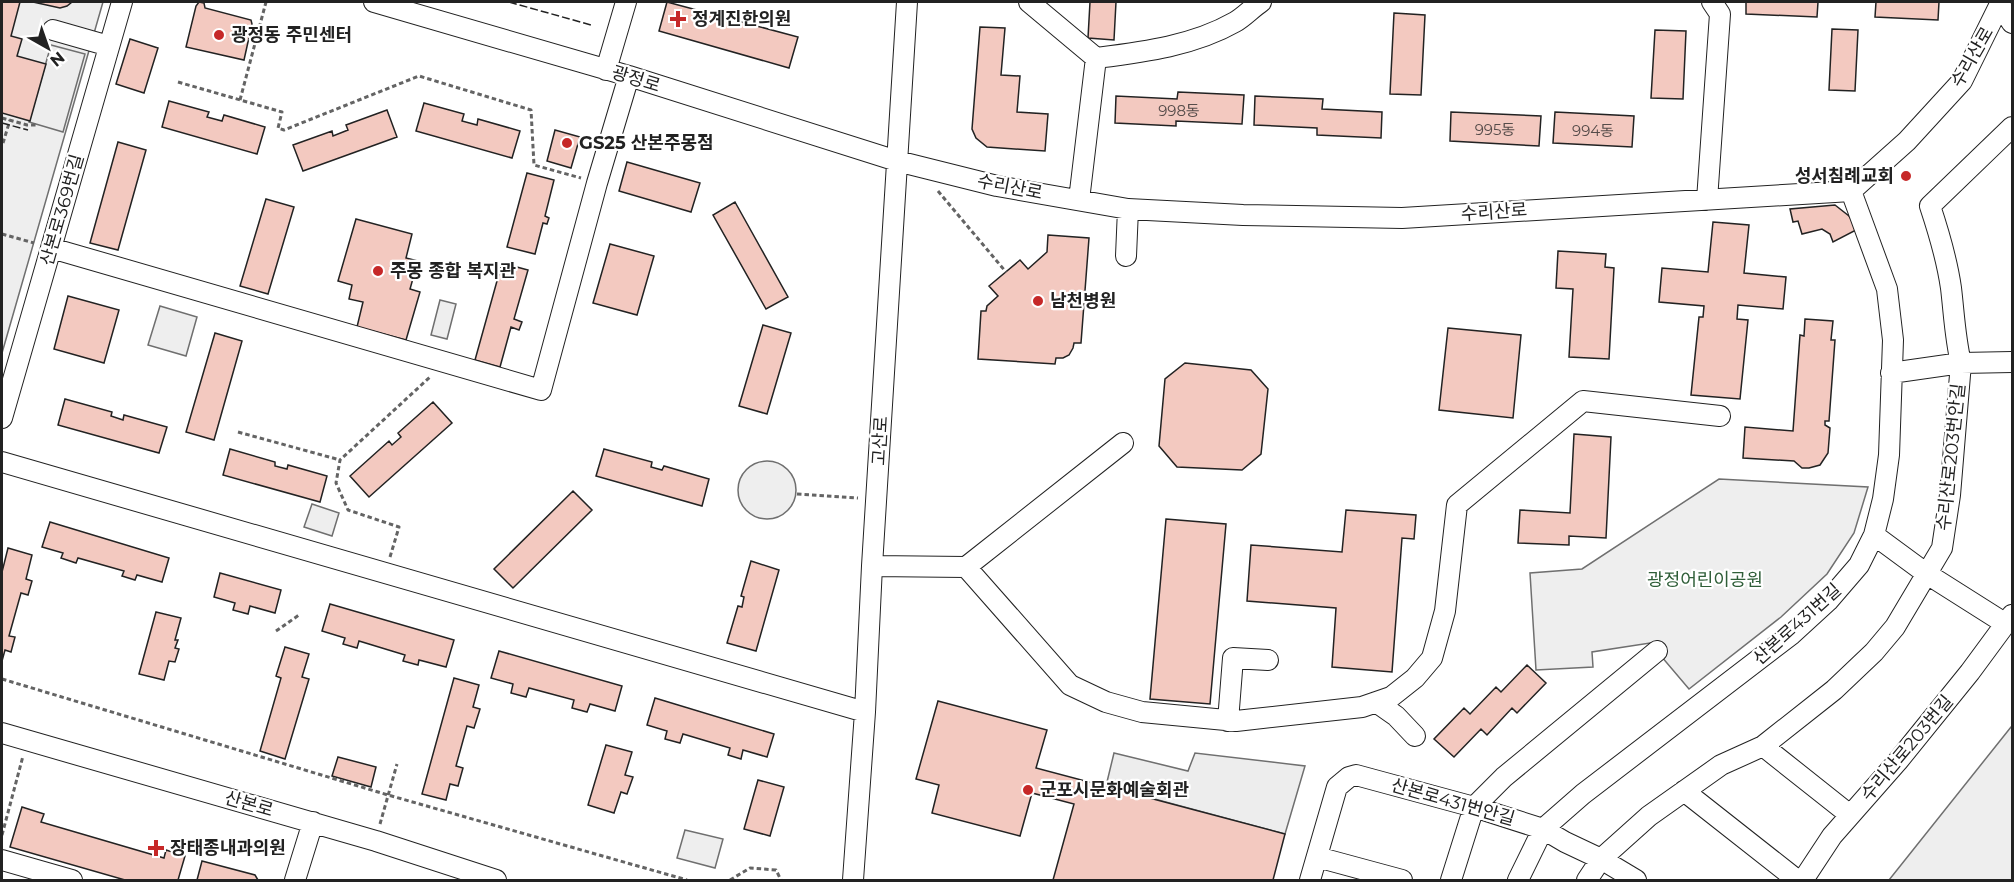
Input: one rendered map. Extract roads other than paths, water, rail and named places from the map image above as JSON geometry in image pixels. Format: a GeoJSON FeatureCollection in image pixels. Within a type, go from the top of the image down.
{"type":"FeatureCollection","features":[{"type":"Feature","properties":{"kind":"street","name":"산본로369번길"},"geometry":{"type":"LineString","coordinates":[[2,418],[122,2]]}},
{"type":"Feature","properties":{"kind":"street","name":"광정로"},"geometry":{"type":"LineString","coordinates":[[374,2],[629,76],[897,161]]}},
{"type":"Feature","properties":{"kind":"street"},"geometry":{"type":"LineString","coordinates":[[606,70],[626,2]]}},
{"type":"Feature","properties":{"kind":"street","name":"고산로"},"geometry":{"type":"LineString","coordinates":[[857,876],[872,566],[906,2]]}},
{"type":"Feature","properties":{"kind":"street"},"geometry":{"type":"LineString","coordinates":[[1029,2],[1096,58],[1145,52],[1196,39],[1236,22],[1261,2]]}},
{"type":"Feature","properties":{"kind":"street"},"geometry":{"type":"LineString","coordinates":[[1707,200],[1720,14],[1712,2]]}},
{"type":"Feature","properties":{"kind":"street"},"geometry":{"type":"LineString","coordinates":[[2000,3],[2013,23]]}},
{"type":"Feature","properties":{"kind":"street","name":"수리산로"},"geometry":{"type":"LineString","coordinates":[[897,161],[997,186],[1128,209],[1244,215],[1402,218],[1851,191],[1907,141],[1962,81],[2000,3]]}},
{"type":"Feature","properties":{"kind":"street"},"geometry":{"type":"LineString","coordinates":[[53,30],[109,46]]}},
{"type":"Feature","properties":{"kind":"street"},"geometry":{"type":"LineString","coordinates":[[1079,200],[1096,58]]}},
{"type":"Feature","properties":{"kind":"street"},"geometry":{"type":"LineString","coordinates":[[51,248],[541,390],[597,183],[629,76]]}},
{"type":"Feature","properties":{"kind":"street","name":"수리산로203번안길"},"geometry":{"type":"LineString","coordinates":[[1587,880],[1601,859],[1648,816],[1721,765],[1762,746],[1834,690],[1874,652],[1895,627],[1928,574],[1942,548],[1950,495],[1960,363],[1951,286],[1930,206],[2013,127]]}},
{"type":"Feature","properties":{"kind":"street","name":"산본로431번길"},"geometry":{"type":"LineString","coordinates":[[1518,880],[1543,829],[1592,787],[1792,634],[1828,601],[1859,565],[1874,535],[1888,455],[1893,340],[1887,290],[1851,191]]}},
{"type":"Feature","properties":{"kind":"street"},"geometry":{"type":"LineString","coordinates":[[1126,256],[1128,209]]}},
{"type":"Feature","properties":{"kind":"street"},"geometry":{"type":"LineString","coordinates":[[1891,373],[1960,363],[2013,362]]}},
{"type":"Feature","properties":{"kind":"street"},"geometry":{"type":"LineString","coordinates":[[966,567],[1070,685],[1106,702],[1142,712],[1228,721],[1362,706],[1391,697],[1414,678],[1432,658],[1445,611],[1456,505],[1583,401],[1720,416]]}},
{"type":"Feature","properties":{"kind":"street"},"geometry":{"type":"LineString","coordinates":[[872,566],[966,567],[1123,443]]}},
{"type":"Feature","properties":{"kind":"street"},"geometry":{"type":"LineString","coordinates":[[2,462],[865,712]]}},
{"type":"Feature","properties":{"kind":"street"},"geometry":{"type":"LineString","coordinates":[[1874,535],[1928,574],[2009,619]]}},
{"type":"Feature","properties":{"kind":"street","name":"수리산로203번길"},"geometry":{"type":"LineString","coordinates":[[1803,880],[1832,836],[1956,690],[2009,619]]}},
{"type":"Feature","properties":{"kind":"street"},"geometry":{"type":"LineString","coordinates":[[1451,880],[1474,807],[1504,777],[1657,651]]}},
{"type":"Feature","properties":{"kind":"street"},"geometry":{"type":"LineString","coordinates":[[1228,721],[1233,658],[1268,660]]}},
{"type":"Feature","properties":{"kind":"street"},"geometry":{"type":"LineString","coordinates":[[1376,702],[1396,716],[1415,736]]}},
{"type":"Feature","properties":{"kind":"street","name":"산본로"},"geometry":{"type":"LineString","coordinates":[[2,733],[376,840],[496,880]]}},
{"type":"Feature","properties":{"kind":"street"},"geometry":{"type":"LineString","coordinates":[[1762,746],[1850,815]]}},
{"type":"Feature","properties":{"kind":"street","name":"산본로431번안길"},"geometry":{"type":"LineString","coordinates":[[1317,857],[1337,786],[1348,777],[1363,776],[1543,829]]}},
{"type":"Feature","properties":{"kind":"street"},"geometry":{"type":"LineString","coordinates":[[1684,791],[1797,880]]}},
{"type":"Feature","properties":{"kind":"street"},"geometry":{"type":"LineString","coordinates":[[295,880],[313,822]]}},
{"type":"Feature","properties":{"kind":"street"},"geometry":{"type":"LineString","coordinates":[[1543,829],[1636,880]]}},
{"type":"Feature","properties":{"kind":"street"},"geometry":{"type":"LineString","coordinates":[[1310,880],[1317,857],[1402,880]]}},
{"type":"Feature","properties":{"kind":"street"},"geometry":{"type":"LineString","coordinates":[[2,860],[72,880]]}},
{"type":"Feature","properties":{"kind":"place","name":"정계진한의원"},"geometry":{"type":"Point","coordinates":[678,19]}},
{"type":"Feature","properties":{"kind":"place","name":"광정동 주민센터"},"geometry":{"type":"Point","coordinates":[219,35]}},
{"type":"Feature","properties":{"kind":"place","name":"GS25 산본주몽점"},"geometry":{"type":"Point","coordinates":[567,143]}},
{"type":"Feature","properties":{"kind":"place","name":"성서침례교회"},"geometry":{"type":"Point","coordinates":[1906,176]}},
{"type":"Feature","properties":{"kind":"place","name":"주몽 종합 복지관"},"geometry":{"type":"Point","coordinates":[378,271]}},
{"type":"Feature","properties":{"kind":"place","name":"남천병원"},"geometry":{"type":"Point","coordinates":[1038,301]}},
{"type":"Feature","properties":{"kind":"place","name":"군포시문화예술회관"},"geometry":{"type":"Point","coordinates":[1028,790]}},
{"type":"Feature","properties":{"kind":"place","name":"장태종내과의원"},"geometry":{"type":"Point","coordinates":[156,848]}},
{"type":"Feature","properties":{"kind":"park label","name":"광정어린이공원"},"geometry":{"type":"Point","coordinates":[1705,580]}}]}
